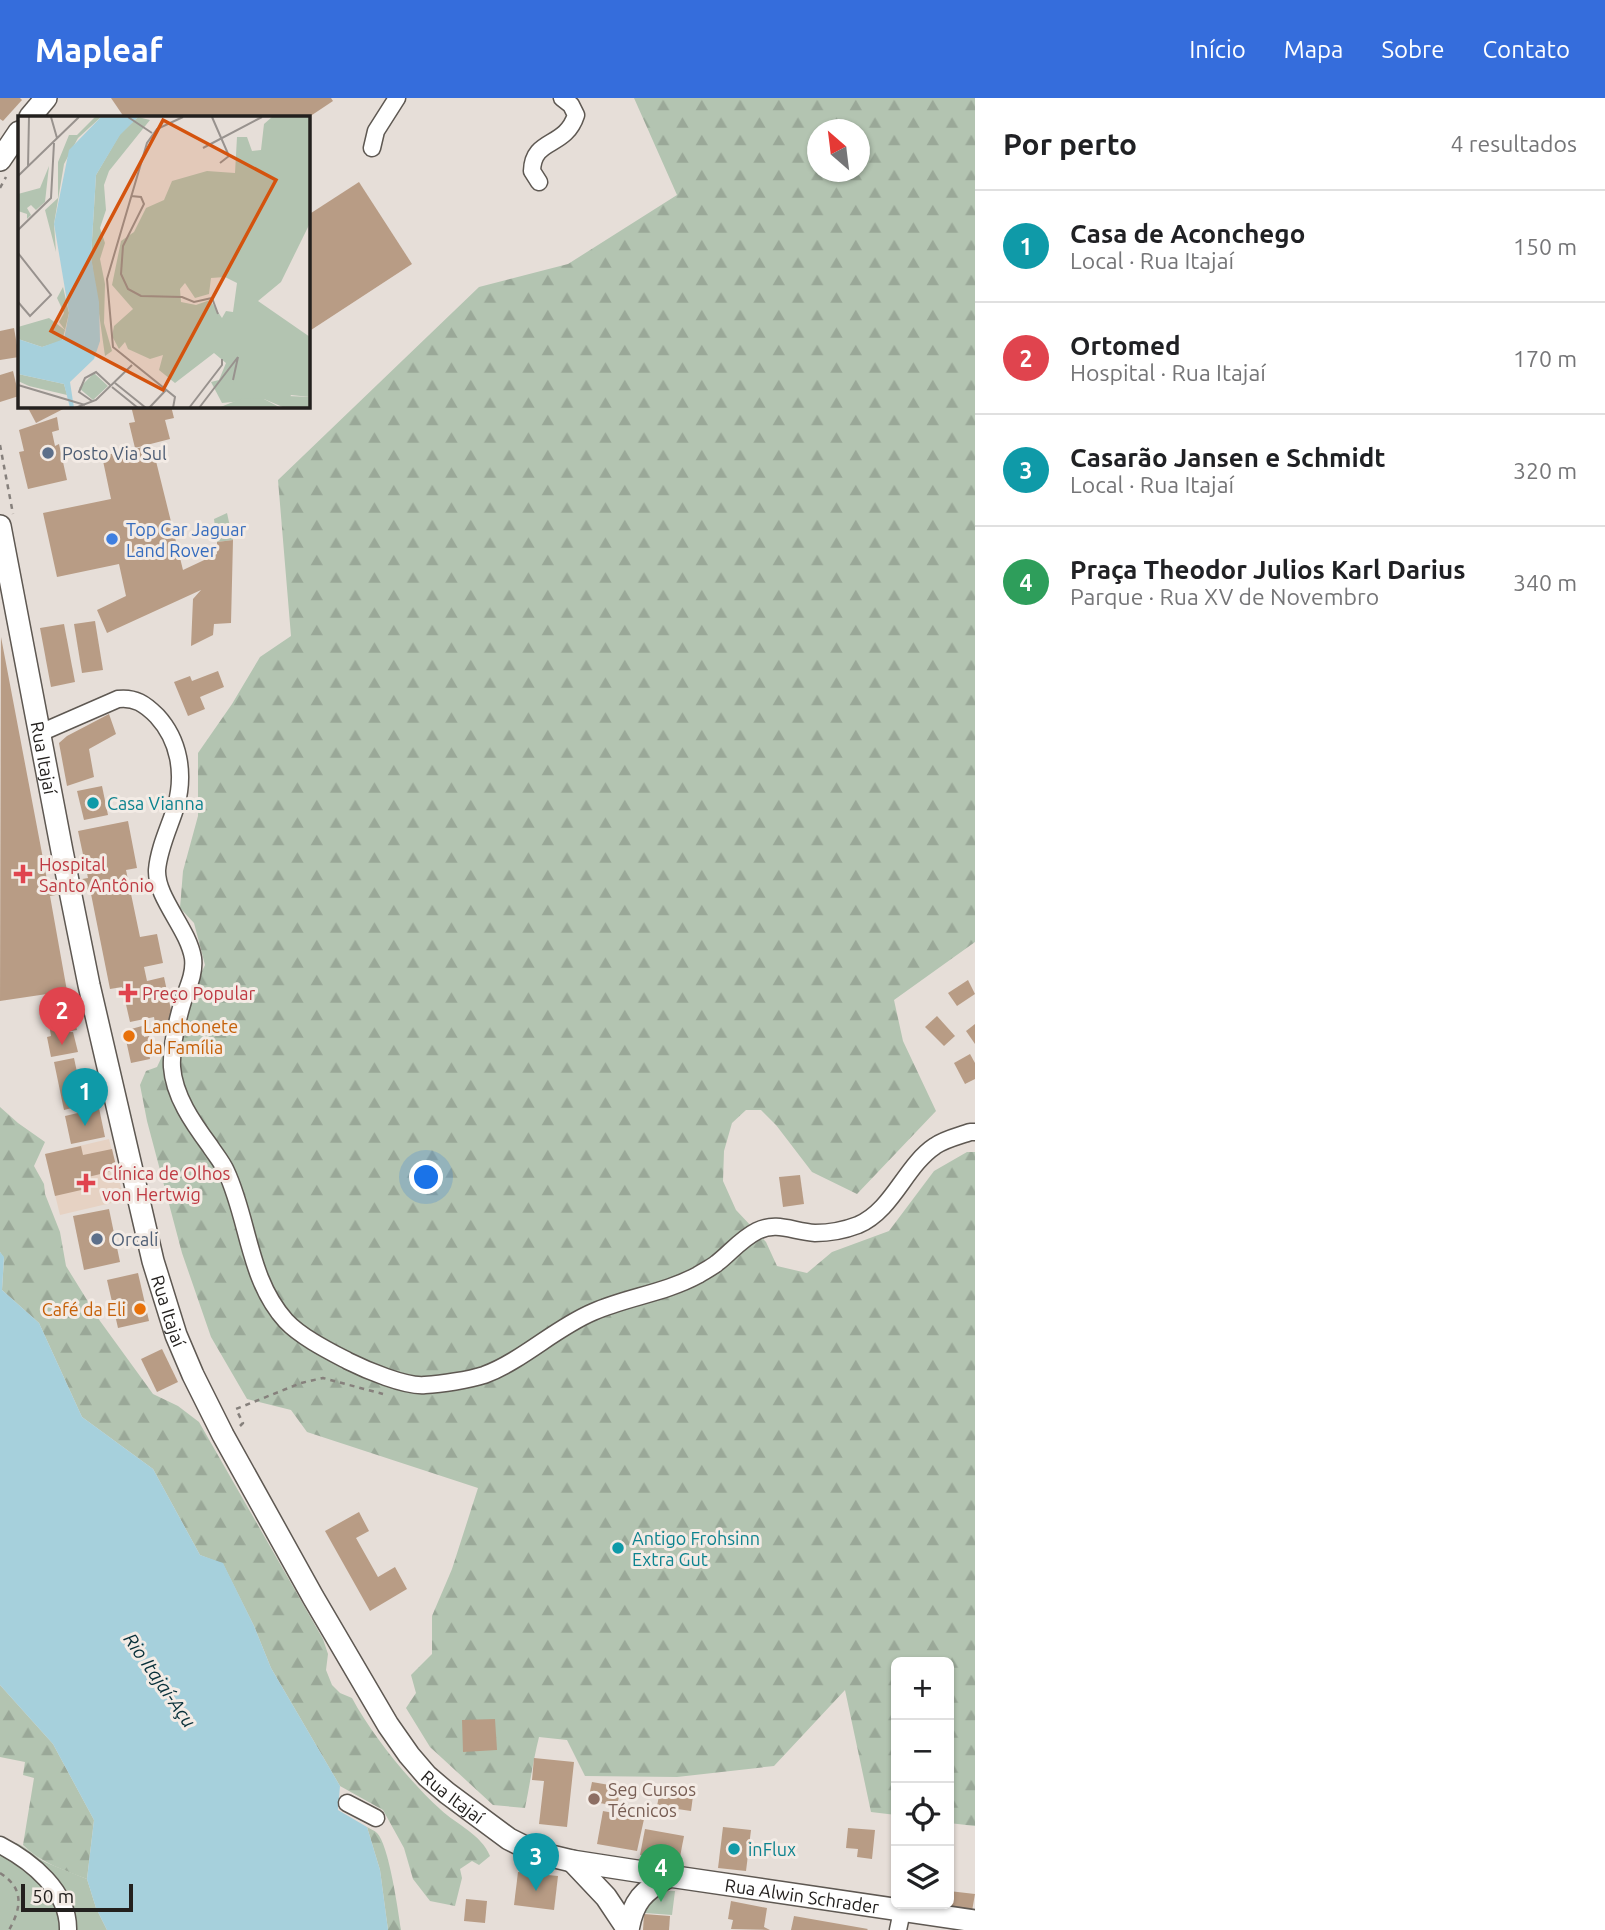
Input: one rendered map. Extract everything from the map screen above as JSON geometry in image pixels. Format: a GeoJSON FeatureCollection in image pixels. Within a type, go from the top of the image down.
{"type":"FeatureCollection","features":[{"type":"Feature","properties":{"kind":"main road"},"geometry":{"type":"LineString","coordinates":[[31,116],[46,98]]}},
{"type":"Feature","properties":{"kind":"main road"},"geometry":{"type":"LineString","coordinates":[[0,160],[18,133]]}},
{"type":"Feature","properties":{"kind":"main road","name":"Rua Itajaí"},"geometry":{"type":"LineString","coordinates":[[7,522],[40,733],[89,985],[153,1261],[176,1335],[193,1376],[313,1597],[388,1726],[427,1776],[509,1839],[528,1849],[572,1861],[668,1876]]}},
{"type":"Feature","properties":{"kind":"main road"},"geometry":{"type":"LineString","coordinates":[[572,1861],[606,1897],[628,1930]]}},
{"type":"Feature","properties":{"kind":"main road"},"geometry":{"type":"LineString","coordinates":[[628,1930],[631,1914],[638,1900],[650,1887],[668,1876]]}},
{"type":"Feature","properties":{"kind":"main road","name":"Rua Alwin Schrader"},"geometry":{"type":"LineString","coordinates":[[668,1876],[904,1918],[975,1921]]}},
{"type":"Feature","properties":{"kind":"main road"},"geometry":{"type":"LineString","coordinates":[[904,1918],[931,1930]]}},
{"type":"Feature","properties":{"kind":"street"},"geometry":{"type":"LineString","coordinates":[[372,148],[376,131],[397,98]]}},
{"type":"Feature","properties":{"kind":"street"},"geometry":{"type":"LineString","coordinates":[[539,182],[531,171],[535,155],[539,149],[567,133],[576,115],[571,105],[562,98]]}},
{"type":"Feature","properties":{"kind":"street"},"geometry":{"type":"LineString","coordinates":[[40,733],[118,699],[128,698],[145,705],[173,739],[180,769],[177,804],[168,826],[157,869],[163,895],[185,936],[194,962],[175,1036],[172,1066],[178,1094],[192,1120],[225,1167],[236,1196],[254,1263],[268,1297],[288,1324],[324,1348],[365,1370],[421,1386],[483,1375],[576,1320],[607,1306],[667,1289],[716,1265],[741,1240],[759,1229],[775,1226],[814,1233],[841,1230],[861,1224],[881,1208],[936,1144],[975,1132]]}},
{"type":"Feature","properties":{"kind":"street"},"geometry":{"type":"LineString","coordinates":[[346,1803],[376,1818]]}},
{"type":"Feature","properties":{"kind":"street"},"geometry":{"type":"LineString","coordinates":[[0,1845],[26,1860],[47,1879],[62,1904],[68,1920],[68,1930]]}},
{"type":"Feature","properties":{"kind":"path"},"geometry":{"type":"LineString","coordinates":[[0,445],[7,522]]}},
{"type":"Feature","properties":{"kind":"path"},"geometry":{"type":"LineString","coordinates":[[236,1429],[243,1423],[236,1409],[301,1383],[323,1378]]}},
{"type":"Feature","properties":{"kind":"path"},"geometry":{"type":"LineString","coordinates":[[0,1873],[12,1881],[17,1891],[19,1906],[9,1930]]}},
{"type":"Feature","properties":{"kind":"shaded area","name":"Clínica de Olhos von Hertwig"},"geometry":{"type":"Polygon","coordinates":[[[109,1139],[124,1200],[60,1215],[45,1154],[109,1139]]]}},
{"type":"Feature","properties":{"kind":"green space"},"geometry":{"type":"Polygon","coordinates":[[[634,98],[975,98],[975,942],[894,1000],[903,1041],[936,1111],[857,1194],[812,1172],[761,1110],[746,1110],[732,1123],[724,1151],[723,1181],[736,1210],[766,1242],[777,1266],[807,1273],[832,1252],[889,1231],[934,1171],[967,1152],[975,1152],[975,1826],[954,1824],[954,1657],[891,1657],[891,1814],[871,1812],[845,1690],[774,1766],[677,1777],[585,1776],[567,1740],[539,1737],[525,1808],[493,1805],[430,1747],[406,1708],[416,1693],[411,1675],[432,1654],[432,1616],[452,1569],[478,1488],[307,1432],[291,1410],[247,1399],[211,1337],[182,1253],[147,1121],[140,1085],[146,1071],[157,1067],[205,965],[194,923],[180,908],[183,871],[198,816],[198,753],[260,657],[291,636],[278,480],[479,287],[568,264],[677,195],[634,98]]]}},
{"type":"Feature","properties":{"kind":"green space"},"geometry":{"type":"Polygon","coordinates":[[[227,513],[233,540],[217,542],[214,519],[227,513]]]}},
{"type":"Feature","properties":{"kind":"green space"},"geometry":{"type":"Polygon","coordinates":[[[0,1107],[45,1142],[34,1166],[44,1184],[45,1194],[60,1232],[66,1266],[100,1321],[153,1394],[178,1406],[199,1422],[323,1639],[328,1654],[326,1670],[332,1685],[340,1693],[352,1698],[380,1742],[416,1785],[486,1848],[490,1856],[479,1865],[472,1861],[460,1869],[462,1878],[455,1906],[430,1901],[413,1879],[404,1848],[383,1810],[340,1786],[271,1668],[254,1626],[223,1564],[200,1555],[153,1469],[82,1417],[39,1323],[2,1290],[4,1258],[0,1252],[0,1107]]]}},
{"type":"Feature","properties":{"kind":"green space"},"geometry":{"type":"Polygon","coordinates":[[[0,1685],[53,1744],[94,1820],[87,1879],[45,1861],[23,1845],[34,1778],[23,1775],[25,1762],[0,1757],[0,1685]]]}},
{"type":"Feature","properties":{"kind":"green space"},"geometry":{"type":"Polygon","coordinates":[[[367,1827],[377,1833],[385,1850],[401,1930],[388,1930],[380,1870],[367,1827]]]}},
{"type":"Feature","properties":{"kind":"green space"},"geometry":{"type":"Polygon","coordinates":[[[16,1843],[45,1862],[87,1879],[96,1908],[107,1930],[0,1930],[0,1849],[16,1843]]]}},
{"type":"Feature","properties":{"kind":"green space"},"geometry":{"type":"Polygon","coordinates":[[[664,1891],[675,1891],[672,1915],[645,1913],[649,1902],[664,1891]]]}},
{"type":"Feature","properties":{"kind":"water","name":"Rio Itajaí-Açu"},"geometry":{"type":"Polygon","coordinates":[[[0,1252],[4,1257],[2,1290],[39,1323],[82,1417],[153,1469],[200,1555],[223,1563],[271,1668],[340,1786],[338,1810],[367,1827],[380,1870],[388,1930],[107,1930],[96,1908],[87,1879],[94,1820],[53,1744],[0,1685],[0,1252]]]}},
{"type":"Feature","properties":{"kind":"building"},"geometry":{"type":"Polygon","coordinates":[[[0,98],[22,100],[3,121],[0,119],[0,98]]]}},
{"type":"Feature","properties":{"kind":"building"},"geometry":{"type":"Polygon","coordinates":[[[111,98],[331,98],[333,101],[310,116],[123,116],[111,98]]]}},
{"type":"Feature","properties":{"kind":"building"},"geometry":{"type":"Polygon","coordinates":[[[359,182],[412,264],[310,331],[310,214],[359,182]]]}},
{"type":"Feature","properties":{"kind":"building"},"geometry":{"type":"Polygon","coordinates":[[[14,328],[18,357],[0,360],[0,331],[14,328]]]}},
{"type":"Feature","properties":{"kind":"building"},"geometry":{"type":"Polygon","coordinates":[[[13,371],[18,396],[0,402],[0,375],[13,371]]]}},
{"type":"Feature","properties":{"kind":"building"},"geometry":{"type":"Polygon","coordinates":[[[28,408],[65,408],[36,423],[28,408]]]}},
{"type":"Feature","properties":{"kind":"building"},"geometry":{"type":"Polygon","coordinates":[[[132,408],[172,408],[174,418],[165,420],[170,439],[135,448],[129,423],[135,422],[132,408]]]}},
{"type":"Feature","properties":{"kind":"building"},"geometry":{"type":"Polygon","coordinates":[[[57,417],[59,430],[52,432],[55,446],[59,444],[67,480],[28,489],[19,452],[24,451],[19,430],[57,417]]]}},
{"type":"Feature","properties":{"kind":"building","name":"Top Car Jaguar Land Rover"},"geometry":{"type":"Polygon","coordinates":[[[152,445],[183,570],[217,554],[217,542],[233,540],[231,623],[214,624],[213,635],[191,646],[193,599],[201,590],[107,633],[97,610],[126,596],[119,564],[57,577],[43,513],[111,499],[102,456],[152,445]]]}},
{"type":"Feature","properties":{"kind":"building"},"geometry":{"type":"Polygon","coordinates":[[[95,621],[103,670],[82,673],[74,624],[95,621]]]}},
{"type":"Feature","properties":{"kind":"building"},"geometry":{"type":"Polygon","coordinates":[[[64,624],[75,682],[51,687],[40,628],[64,624]]]}},
{"type":"Feature","properties":{"kind":"building","name":"Hospital Santo Antônio"},"geometry":{"type":"Polygon","coordinates":[[[1,637],[48,885],[88,878],[78,831],[128,821],[137,868],[126,870],[140,937],[157,934],[163,963],[144,967],[147,981],[164,977],[173,1019],[155,1023],[154,1017],[130,1022],[122,987],[110,989],[90,889],[50,896],[67,991],[0,1001],[1,637]]]}},
{"type":"Feature","properties":{"kind":"building"},"geometry":{"type":"Polygon","coordinates":[[[218,671],[224,687],[200,697],[205,709],[188,716],[174,682],[190,676],[192,681],[218,671]]]}},
{"type":"Feature","properties":{"kind":"building"},"geometry":{"type":"Polygon","coordinates":[[[109,714],[116,734],[89,749],[94,777],[67,786],[59,743],[109,714]]]}},
{"type":"Feature","properties":{"kind":"building","name":"Casa Vianna"},"geometry":{"type":"Polygon","coordinates":[[[102,786],[108,815],[84,820],[77,791],[102,786]]]}},
{"type":"Feature","properties":{"kind":"building"},"geometry":{"type":"Polygon","coordinates":[[[968,980],[975,994],[957,1006],[948,993],[968,980]]]}},
{"type":"Feature","properties":{"kind":"building"},"geometry":{"type":"Polygon","coordinates":[[[73,1012],[77,1030],[65,1032],[73,1032],[78,1052],[51,1057],[47,1037],[51,1036],[48,1018],[73,1012]]]}},
{"type":"Feature","properties":{"kind":"building"},"geometry":{"type":"Polygon","coordinates":[[[937,1016],[955,1036],[944,1046],[925,1027],[937,1016]]]}},
{"type":"Feature","properties":{"kind":"building"},"geometry":{"type":"Polygon","coordinates":[[[975,1024],[975,1044],[966,1031],[975,1024]]]}},
{"type":"Feature","properties":{"kind":"building"},"geometry":{"type":"Polygon","coordinates":[[[142,1026],[144,1037],[149,1036],[152,1046],[148,1047],[150,1059],[131,1063],[124,1031],[142,1026]]]}},
{"type":"Feature","properties":{"kind":"building"},"geometry":{"type":"Polygon","coordinates":[[[970,1054],[975,1063],[975,1079],[965,1084],[954,1063],[970,1054]]]}},
{"type":"Feature","properties":{"kind":"building"},"geometry":{"type":"Polygon","coordinates":[[[74,1058],[84,1105],[64,1110],[54,1062],[74,1058]]]}},
{"type":"Feature","properties":{"kind":"building"},"geometry":{"type":"Polygon","coordinates":[[[99,1108],[105,1137],[71,1144],[65,1116],[99,1108]]]}},
{"type":"Feature","properties":{"kind":"building"},"geometry":{"type":"Polygon","coordinates":[[[81,1146],[83,1155],[112,1149],[117,1170],[88,1177],[90,1188],[55,1196],[45,1154],[81,1146]]]}},
{"type":"Feature","properties":{"kind":"building"},"geometry":{"type":"Polygon","coordinates":[[[800,1175],[804,1204],[783,1207],[779,1177],[800,1175]]]}},
{"type":"Feature","properties":{"kind":"building","name":"Orcali"},"geometry":{"type":"Polygon","coordinates":[[[109,1209],[120,1262],[84,1270],[73,1216],[109,1209]]]}},
{"type":"Feature","properties":{"kind":"building"},"geometry":{"type":"Polygon","coordinates":[[[138,1273],[149,1321],[118,1328],[107,1280],[138,1273]]]}},
{"type":"Feature","properties":{"kind":"building"},"geometry":{"type":"Polygon","coordinates":[[[162,1349],[178,1382],[157,1392],[141,1359],[162,1349]]]}},
{"type":"Feature","properties":{"kind":"building"},"geometry":{"type":"Polygon","coordinates":[[[359,1512],[369,1531],[356,1538],[378,1577],[395,1567],[407,1589],[370,1611],[325,1531],[359,1512]]]}},
{"type":"Feature","properties":{"kind":"building"},"geometry":{"type":"Polygon","coordinates":[[[495,1719],[497,1750],[463,1752],[462,1720],[495,1719]]]}},
{"type":"Feature","properties":{"kind":"building"},"geometry":{"type":"Polygon","coordinates":[[[534,1758],[574,1762],[567,1827],[539,1824],[544,1781],[532,1780],[534,1758]]]}},
{"type":"Feature","properties":{"kind":"building"},"geometry":{"type":"Polygon","coordinates":[[[592,1782],[621,1787],[617,1806],[588,1801],[592,1782]]]}},
{"type":"Feature","properties":{"kind":"building"},"geometry":{"type":"Polygon","coordinates":[[[660,1791],[693,1796],[691,1811],[657,1806],[660,1791]]]}},
{"type":"Feature","properties":{"kind":"building"},"geometry":{"type":"Polygon","coordinates":[[[603,1811],[644,1819],[637,1851],[597,1844],[603,1811]]]}},
{"type":"Feature","properties":{"kind":"building","name":"inFlux"},"geometry":{"type":"Polygon","coordinates":[[[723,1827],[751,1830],[746,1871],[718,1868],[723,1827]]]}},
{"type":"Feature","properties":{"kind":"building"},"geometry":{"type":"Polygon","coordinates":[[[848,1828],[875,1830],[872,1859],[857,1857],[858,1849],[846,1848],[848,1828]]]}},
{"type":"Feature","properties":{"kind":"building"},"geometry":{"type":"Polygon","coordinates":[[[645,1829],[684,1836],[679,1862],[640,1855],[645,1829]]]}},
{"type":"Feature","properties":{"kind":"building"},"geometry":{"type":"Polygon","coordinates":[[[518,1872],[558,1876],[554,1910],[514,1905],[518,1872]]]}},
{"type":"Feature","properties":{"kind":"building"},"geometry":{"type":"Polygon","coordinates":[[[954,1892],[975,1894],[972,1911],[954,1908],[954,1892]]]}},
{"type":"Feature","properties":{"kind":"building"},"geometry":{"type":"Polygon","coordinates":[[[466,1899],[487,1901],[485,1923],[464,1921],[466,1899]]]}},
{"type":"Feature","properties":{"kind":"building"},"geometry":{"type":"Polygon","coordinates":[[[731,1901],[767,1908],[764,1927],[770,1930],[731,1929],[733,1920],[728,1919],[731,1901]]]}},
{"type":"Feature","properties":{"kind":"building"},"geometry":{"type":"Polygon","coordinates":[[[644,1914],[670,1916],[669,1930],[643,1930],[644,1914]]]}},
{"type":"Feature","properties":{"kind":"building"},"geometry":{"type":"Polygon","coordinates":[[[794,1916],[868,1929],[791,1930],[794,1916]]]}},
{"type":"Feature","properties":{"kind":"place","name":"Posto Via Sul"},"geometry":{"type":"Point","coordinates":[48,453]}},
{"type":"Feature","properties":{"kind":"place","name":"Top Car Jaguar Land Rover"},"geometry":{"type":"Point","coordinates":[112,539]}},
{"type":"Feature","properties":{"kind":"place","name":"Casa Vianna"},"geometry":{"type":"Point","coordinates":[93,803]}},
{"type":"Feature","properties":{"kind":"place","name":"Hospital Santo Antônio"},"geometry":{"type":"Point","coordinates":[23,874]}},
{"type":"Feature","properties":{"kind":"place","name":"Preço Popular"},"geometry":{"type":"Point","coordinates":[128,993]}},
{"type":"Feature","properties":{"kind":"place","name":"Lanchonete da Família"},"geometry":{"type":"Point","coordinates":[129,1036]}},
{"type":"Feature","properties":{"kind":"place","name":"Ortomed"},"geometry":{"type":"Point","coordinates":[62,1045]}},
{"type":"Feature","properties":{"kind":"place","name":"Casa de Aconchego"},"geometry":{"type":"Point","coordinates":[85,1126]}},
{"type":"Feature","properties":{"kind":"place","name":"Clínica de Olhos von Hertwig"},"geometry":{"type":"Point","coordinates":[86,1183]}},
{"type":"Feature","properties":{"kind":"place","name":"Orcali"},"geometry":{"type":"Point","coordinates":[97,1239]}},
{"type":"Feature","properties":{"kind":"place","name":"Café da Eli"},"geometry":{"type":"Point","coordinates":[140,1309]}},
{"type":"Feature","properties":{"kind":"place","name":"Antigo Frohsinn Extra Gut"},"geometry":{"type":"Point","coordinates":[618,1548]}},
{"type":"Feature","properties":{"kind":"place","name":"Seg Cursos Técnicos"},"geometry":{"type":"Point","coordinates":[594,1799]}},
{"type":"Feature","properties":{"kind":"place","name":"inFlux"},"geometry":{"type":"Point","coordinates":[734,1849]}},
{"type":"Feature","properties":{"kind":"place","name":"Casarão Jansen e Schmidt"},"geometry":{"type":"Point","coordinates":[536,1891]}},
{"type":"Feature","properties":{"kind":"place","name":"Praça Theodor Julios Karl Darius"},"geometry":{"type":"Point","coordinates":[661,1902]}}]}
